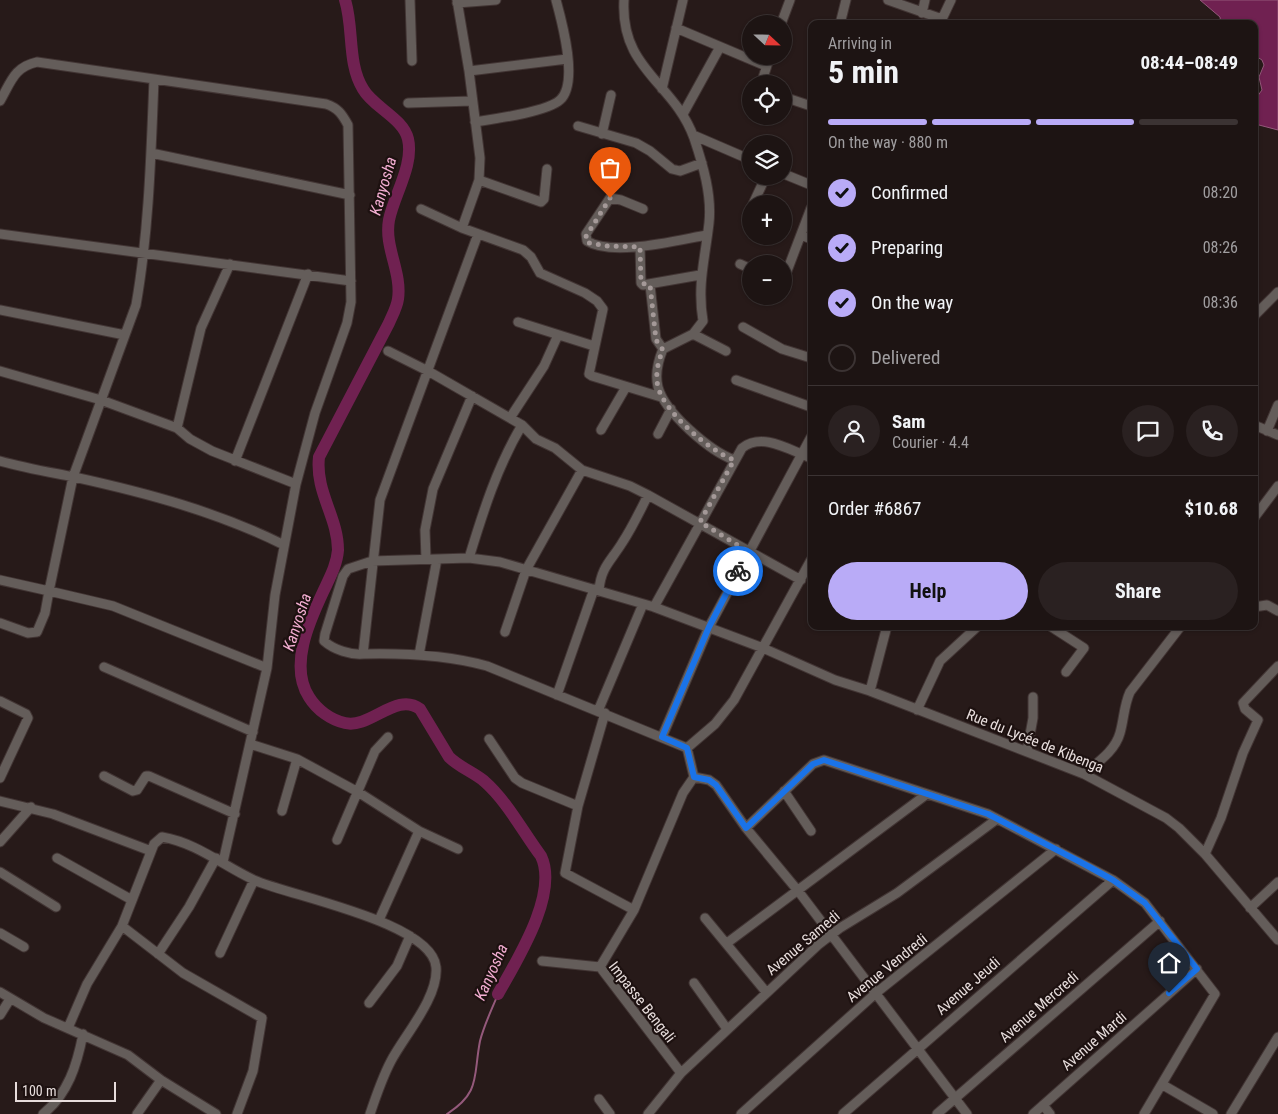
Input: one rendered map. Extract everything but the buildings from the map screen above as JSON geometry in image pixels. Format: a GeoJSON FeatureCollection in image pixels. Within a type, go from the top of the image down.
{"type":"FeatureCollection","features":[{"type":"Feature","properties":{"kind":"street"},"geometry":{"type":"LineString","coordinates":[[410,0],[412,61]]}},
{"type":"Feature","properties":{"kind":"street"},"geometry":{"type":"LineString","coordinates":[[462,228],[479,180],[480,158],[469,71],[457,2],[496,0]]}},
{"type":"Feature","properties":{"kind":"street"},"geometry":{"type":"LineString","coordinates":[[475,122],[550,107],[562,99],[570,79],[564,32],[556,0]]}},
{"type":"Feature","properties":{"kind":"street"},"geometry":{"type":"LineString","coordinates":[[624,0],[623,18],[631,47],[683,114],[693,135],[702,163],[709,209],[707,235],[700,275],[700,303],[703,321],[693,334],[663,350],[657,373],[657,385],[661,397],[671,409],[712,449],[734,460]]}},
{"type":"Feature","properties":{"kind":"street"},"geometry":{"type":"LineString","coordinates":[[662,89],[683,0]]}},
{"type":"Feature","properties":{"kind":"street"},"geometry":{"type":"LineString","coordinates":[[784,15],[790,0]]}},
{"type":"Feature","properties":{"kind":"street"},"geometry":{"type":"LineString","coordinates":[[841,20],[846,0]]}},
{"type":"Feature","properties":{"kind":"street"},"geometry":{"type":"LineString","coordinates":[[888,0],[938,20]]}},
{"type":"Feature","properties":{"kind":"street"},"geometry":{"type":"LineString","coordinates":[[922,13],[925,0]]}},
{"type":"Feature","properties":{"kind":"street"},"geometry":{"type":"LineString","coordinates":[[943,20],[951,0]]}},
{"type":"Feature","properties":{"kind":"street"},"geometry":{"type":"LineString","coordinates":[[676,28],[766,66],[764,75]]}},
{"type":"Feature","properties":{"kind":"street"},"geometry":{"type":"LineString","coordinates":[[683,114],[720,47]]}},
{"type":"Feature","properties":{"kind":"street"},"geometry":{"type":"LineString","coordinates":[[469,71],[567,59]]}},
{"type":"Feature","properties":{"kind":"street"},"geometry":{"type":"LineString","coordinates":[[0,101],[16,72],[22,66],[37,62],[326,104],[335,107],[342,114],[348,125],[351,302],[347,323],[315,413],[296,484],[275,596],[267,668],[235,814],[220,860],[158,954]]}},
{"type":"Feature","properties":{"kind":"street"},"geometry":{"type":"LineString","coordinates":[[0,623],[28,633],[37,632],[45,613],[73,477],[136,305],[151,153],[154,79]]}},
{"type":"Feature","properties":{"kind":"street"},"geometry":{"type":"LineString","coordinates":[[602,134],[611,96]]}},
{"type":"Feature","properties":{"kind":"street"},"geometry":{"type":"LineString","coordinates":[[792,100],[808,105]]}},
{"type":"Feature","properties":{"kind":"street"},"geometry":{"type":"LineString","coordinates":[[408,103],[472,101]]}},
{"type":"Feature","properties":{"kind":"street"},"geometry":{"type":"LineString","coordinates":[[578,126],[646,148],[672,169],[680,170],[702,163]]}},
{"type":"Feature","properties":{"kind":"street"},"geometry":{"type":"LineString","coordinates":[[693,135],[742,156]]}},
{"type":"Feature","properties":{"kind":"street"},"geometry":{"type":"LineString","coordinates":[[151,153],[350,196]]}},
{"type":"Feature","properties":{"kind":"street"},"geometry":{"type":"LineString","coordinates":[[479,180],[541,202],[544,199],[547,169]]}},
{"type":"Feature","properties":{"kind":"street"},"geometry":{"type":"LineString","coordinates":[[792,177],[808,184]]}},
{"type":"Feature","properties":{"kind":"street"},"geometry":{"type":"LineString","coordinates":[[643,209],[622,200],[610,198],[585,238],[589,243],[607,246],[640,247],[707,235]]}},
{"type":"Feature","properties":{"kind":"street"},"geometry":{"type":"LineString","coordinates":[[421,209],[462,228],[523,250],[531,257],[540,273],[585,293],[597,301],[603,308],[589,374],[661,397]]}},
{"type":"Feature","properties":{"kind":"street"},"geometry":{"type":"LineString","coordinates":[[792,258],[808,216]]}},
{"type":"Feature","properties":{"kind":"street"},"geometry":{"type":"LineString","coordinates":[[0,234],[350,281]]}},
{"type":"Feature","properties":{"kind":"street"},"geometry":{"type":"LineString","coordinates":[[478,234],[380,500],[363,654],[419,655],[470,661],[557,694],[687,748]]}},
{"type":"Feature","properties":{"kind":"street"},"geometry":{"type":"LineString","coordinates":[[801,234],[808,238]]}},
{"type":"Feature","properties":{"kind":"street"},"geometry":{"type":"LineString","coordinates":[[640,247],[641,283],[650,285],[700,275]]}},
{"type":"Feature","properties":{"kind":"street"},"geometry":{"type":"LineString","coordinates":[[177,428],[201,328],[230,264]]}},
{"type":"Feature","properties":{"kind":"street"},"geometry":{"type":"LineString","coordinates":[[235,461],[308,274]]}},
{"type":"Feature","properties":{"kind":"street"},"geometry":{"type":"LineString","coordinates":[[650,285],[656,340],[663,350]]}},
{"type":"Feature","properties":{"kind":"street"},"geometry":{"type":"LineString","coordinates":[[1258,312],[1278,292]]}},
{"type":"Feature","properties":{"kind":"street"},"geometry":{"type":"LineString","coordinates":[[0,310],[124,335]]}},
{"type":"Feature","properties":{"kind":"street"},"geometry":{"type":"LineString","coordinates":[[518,322],[594,346]]}},
{"type":"Feature","properties":{"kind":"street"},"geometry":{"type":"LineString","coordinates":[[743,327],[782,349],[808,357]]}},
{"type":"Feature","properties":{"kind":"street"},"geometry":{"type":"LineString","coordinates":[[693,334],[726,351]]}},
{"type":"Feature","properties":{"kind":"street"},"geometry":{"type":"LineString","coordinates":[[510,418],[544,366],[558,335]]}},
{"type":"Feature","properties":{"kind":"street"},"geometry":{"type":"LineString","coordinates":[[388,352],[428,371],[510,418],[536,439],[555,448],[582,470],[630,486],[648,495],[700,522],[749,552],[801,580]]}},
{"type":"Feature","properties":{"kind":"street"},"geometry":{"type":"LineString","coordinates":[[0,371],[101,400],[177,428],[190,439],[235,461],[296,484]]}},
{"type":"Feature","properties":{"kind":"street"},"geometry":{"type":"LineString","coordinates":[[736,380],[808,406]]}},
{"type":"Feature","properties":{"kind":"street"},"geometry":{"type":"LineString","coordinates":[[600,430],[626,387]]}},
{"type":"Feature","properties":{"kind":"street"},"geometry":{"type":"LineString","coordinates":[[426,559],[425,530],[433,489],[472,396]]}},
{"type":"Feature","properties":{"kind":"street"},"geometry":{"type":"LineString","coordinates":[[1267,430],[1278,405]]}},
{"type":"Feature","properties":{"kind":"street"},"geometry":{"type":"LineString","coordinates":[[658,434],[671,409]]}},
{"type":"Feature","properties":{"kind":"street"},"geometry":{"type":"LineString","coordinates":[[469,558],[507,450],[522,426]]}},
{"type":"Feature","properties":{"kind":"street"},"geometry":{"type":"LineString","coordinates":[[1258,427],[1278,435]]}},
{"type":"Feature","properties":{"kind":"street"},"geometry":{"type":"LineString","coordinates":[[654,607],[742,448],[758,440],[766,441],[807,457],[749,552],[709,627],[662,737]]}},
{"type":"Feature","properties":{"kind":"street"},"geometry":{"type":"LineString","coordinates":[[0,461],[28,469],[73,477],[203,510],[250,528],[284,545]]}},
{"type":"Feature","properties":{"kind":"street"},"geometry":{"type":"LineString","coordinates":[[505,632],[526,570],[582,470]]}},
{"type":"Feature","properties":{"kind":"street"},"geometry":{"type":"LineString","coordinates":[[1258,513],[1278,486]]}},
{"type":"Feature","properties":{"kind":"street"},"geometry":{"type":"LineString","coordinates":[[557,694],[605,565],[622,544],[648,495]]}},
{"type":"Feature","properties":{"kind":"street","name":"Rue du Lycée de Kibenga"},"geometry":{"type":"LineString","coordinates":[[363,654],[354,655],[324,641],[343,576],[348,569],[357,564],[372,561],[469,558],[500,562],[654,607],[763,648],[835,680],[870,691],[1084,774],[1166,818],[1179,828],[1205,854],[1278,940]]}},
{"type":"Feature","properties":{"kind":"street"},"geometry":{"type":"LineString","coordinates":[[419,655],[437,559]]}},
{"type":"Feature","properties":{"kind":"street"},"geometry":{"type":"LineString","coordinates":[[687,748],[715,724],[734,700],[808,566]]}},
{"type":"Feature","properties":{"kind":"street"},"geometry":{"type":"LineString","coordinates":[[0,580],[112,606],[267,668]]}},
{"type":"Feature","properties":{"kind":"street"},"geometry":{"type":"LineString","coordinates":[[634,910],[565,873],[578,806],[601,712],[643,604]]}},
{"type":"Feature","properties":{"kind":"street"},"geometry":{"type":"LineString","coordinates":[[1258,606],[1266,605],[1278,610]]}},
{"type":"Feature","properties":{"kind":"street"},"geometry":{"type":"LineString","coordinates":[[870,691],[886,630]]}},
{"type":"Feature","properties":{"kind":"street"},"geometry":{"type":"LineString","coordinates":[[917,710],[940,660],[974,630]]}},
{"type":"Feature","properties":{"kind":"street"},"geometry":{"type":"LineString","coordinates":[[1056,630],[1084,648],[1066,672]]}},
{"type":"Feature","properties":{"kind":"street"},"geometry":{"type":"LineString","coordinates":[[1084,774],[1113,748],[1120,733],[1125,703],[1130,692],[1178,630]]}},
{"type":"Feature","properties":{"kind":"street"},"geometry":{"type":"LineString","coordinates":[[1205,854],[1258,720],[1245,709],[1243,703],[1278,666]]}},
{"type":"Feature","properties":{"kind":"street"},"geometry":{"type":"LineString","coordinates":[[104,667],[253,732]]}},
{"type":"Feature","properties":{"kind":"street"},"geometry":{"type":"LineString","coordinates":[[1027,752],[1033,718],[1032,697]]}},
{"type":"Feature","properties":{"kind":"street"},"geometry":{"type":"LineString","coordinates":[[0,701],[26,714],[28,718],[0,778]]}},
{"type":"Feature","properties":{"kind":"street"},"geometry":{"type":"LineString","coordinates":[[337,840],[375,751],[388,737]]}},
{"type":"Feature","properties":{"kind":"street"},"geometry":{"type":"LineString","coordinates":[[489,738],[515,778],[522,783],[578,806]]}},
{"type":"Feature","properties":{"kind":"street"},"geometry":{"type":"LineString","coordinates":[[250,744],[297,759],[358,792],[419,831],[458,849]]}},
{"type":"Feature","properties":{"kind":"street"},"geometry":{"type":"LineString","coordinates":[[600,967],[634,910],[683,793],[694,777],[687,748]]}},
{"type":"Feature","properties":{"kind":"street"},"geometry":{"type":"LineString","coordinates":[[282,811],[297,759]]}},
{"type":"Feature","properties":{"kind":"street"},"geometry":{"type":"LineString","coordinates":[[746,828],[813,764],[824,760],[997,819],[1113,880],[1136,896],[1160,920],[1213,989],[1214,998],[1144,1114]]}},
{"type":"Feature","properties":{"kind":"street"},"geometry":{"type":"LineString","coordinates":[[104,776],[133,791],[137,790],[146,776],[149,776],[235,814]]}},
{"type":"Feature","properties":{"kind":"street"},"geometry":{"type":"LineString","coordinates":[[694,777],[709,780],[716,785],[746,828],[799,892],[967,1114]]}},
{"type":"Feature","properties":{"kind":"street"},"geometry":{"type":"LineString","coordinates":[[784,790],[812,831]]}},
{"type":"Feature","properties":{"kind":"street"},"geometry":{"type":"LineString","coordinates":[[727,944],[799,892],[927,794]]}},
{"type":"Feature","properties":{"kind":"street"},"geometry":{"type":"LineString","coordinates":[[0,801],[31,807],[151,851]]}},
{"type":"Feature","properties":{"kind":"street"},"geometry":{"type":"LineString","coordinates":[[0,842],[31,807]]}},
{"type":"Feature","properties":{"kind":"street","name":"Avenue Samedi"},"geometry":{"type":"LineString","coordinates":[[648,1114],[681,1073],[766,992],[831,935],[897,893],[997,819]]}},
{"type":"Feature","properties":{"kind":"street"},"geometry":{"type":"LineString","coordinates":[[379,920],[419,831]]}},
{"type":"Feature","properties":{"kind":"street"},"geometry":{"type":"LineString","coordinates":[[68,1028],[87,984],[122,926],[151,851],[162,836],[185,843],[220,860],[254,880],[379,920],[410,936],[432,957],[436,973],[422,1013],[383,1076],[370,1114]]}},
{"type":"Feature","properties":{"kind":"street","name":"Avenue Vendredi"},"geometry":{"type":"LineString","coordinates":[[741,1114],[876,993],[1056,849]]}},
{"type":"Feature","properties":{"kind":"street"},"geometry":{"type":"LineString","coordinates":[[57,858],[132,900]]}},
{"type":"Feature","properties":{"kind":"street"},"geometry":{"type":"LineString","coordinates":[[0,872],[56,907]]}},
{"type":"Feature","properties":{"kind":"street"},"geometry":{"type":"LineString","coordinates":[[220,952],[254,880]]}},
{"type":"Feature","properties":{"kind":"street","name":"Avenue Jeudi"},"geometry":{"type":"LineString","coordinates":[[843,1114],[1113,880]]}},
{"type":"Feature","properties":{"kind":"street"},"geometry":{"type":"LineString","coordinates":[[1250,908],[1278,882]]}},
{"type":"Feature","properties":{"kind":"street"},"geometry":{"type":"LineString","coordinates":[[705,918],[766,992]]}},
{"type":"Feature","properties":{"kind":"street","name":"Avenue Mercredi"},"geometry":{"type":"LineString","coordinates":[[937,1114],[1160,920]]}},
{"type":"Feature","properties":{"kind":"street"},"geometry":{"type":"LineString","coordinates":[[122,926],[158,954],[206,987],[262,1018],[253,1071],[237,1114]]}},
{"type":"Feature","properties":{"kind":"street"},"geometry":{"type":"LineString","coordinates":[[0,933],[24,947]]}},
{"type":"Feature","properties":{"kind":"street"},"geometry":{"type":"LineString","coordinates":[[369,1003],[392,973],[410,936]]}},
{"type":"Feature","properties":{"kind":"street","name":"Impasse Bengali"},"geometry":{"type":"LineString","coordinates":[[542,961],[600,967],[681,1073]]}},
{"type":"Feature","properties":{"kind":"street","name":"Avenue Mardi"},"geometry":{"type":"LineString","coordinates":[[1033,1114],[1197,969]]}},
{"type":"Feature","properties":{"kind":"street"},"geometry":{"type":"LineString","coordinates":[[694,984],[727,1029]]}},
{"type":"Feature","properties":{"kind":"street"},"geometry":{"type":"LineString","coordinates":[[0,992],[44,1018],[128,1055],[161,1080],[216,1114]]}},
{"type":"Feature","properties":{"kind":"street"},"geometry":{"type":"LineString","coordinates":[[0,1015],[10,999]]}},
{"type":"Feature","properties":{"kind":"street"},"geometry":{"type":"LineString","coordinates":[[43,1114],[62,1094],[69,1082],[83,1034]]}},
{"type":"Feature","properties":{"kind":"street"},"geometry":{"type":"LineString","coordinates":[[1231,1114],[1278,1037]]}},
{"type":"Feature","properties":{"kind":"street"},"geometry":{"type":"LineString","coordinates":[[137,1114],[161,1080]]}},
{"type":"Feature","properties":{"kind":"street"},"geometry":{"type":"LineString","coordinates":[[1163,1084],[1214,1114]]}},
{"type":"Feature","properties":{"kind":"street"},"geometry":{"type":"LineString","coordinates":[[599,1099],[610,1114]]}},
{"type":"Feature","properties":{"kind":"street"},"geometry":{"type":"LineString","coordinates":[[1043,1105],[1050,1114]]}},
{"type":"Feature","properties":{"kind":"shaded area"},"geometry":{"type":"Polygon","coordinates":[[[1200,0],[1278,0],[1278,130],[1258,124],[1258,96],[1262,90],[1259,77],[1264,65],[1262,60],[1258,58],[1258,20],[1220,20],[1220,17],[1200,0]]]}},
{"type":"Feature","properties":{"kind":"waterway","name":"Kanyosha"},"geometry":{"type":"LineString","coordinates":[[345,0],[358,79],[368,95],[400,125],[408,139],[409,149],[406,169],[391,210],[388,230],[398,279],[397,305],[319,457],[320,482],[334,526],[338,550],[332,572],[307,630],[303,644],[301,658],[303,685],[312,702],[325,714],[340,722],[354,723],[364,721],[402,704],[420,709],[449,757],[480,778],[492,789],[541,856],[545,871],[545,889],[540,907],[525,945],[498,994]]}},
{"type":"Feature","properties":{"kind":"waterway","name":"Kanyosha"},"geometry":{"type":"LineString","coordinates":[[447,1114],[458,1106],[471,1091],[474,1083],[480,1041],[498,994]]}},
{"type":"Feature","properties":{"kind":"way so far"},"geometry":{"type":"LineString","coordinates":[[610,198],[596,217],[585,238],[589,243],[607,246],[640,247],[641,283],[643,285],[650,285],[650,306],[656,340],[663,350],[657,373],[657,385],[661,397],[676,415],[716,453],[734,460],[700,522],[749,552],[738,571]]}},
{"type":"Feature","properties":{"kind":"route"},"geometry":{"type":"LineString","coordinates":[[738,571],[709,627],[662,737],[687,748],[694,777],[709,780],[716,785],[746,828],[813,764],[824,760],[988,814],[1113,880],[1145,903],[1197,969],[1169,993]]}}]}
